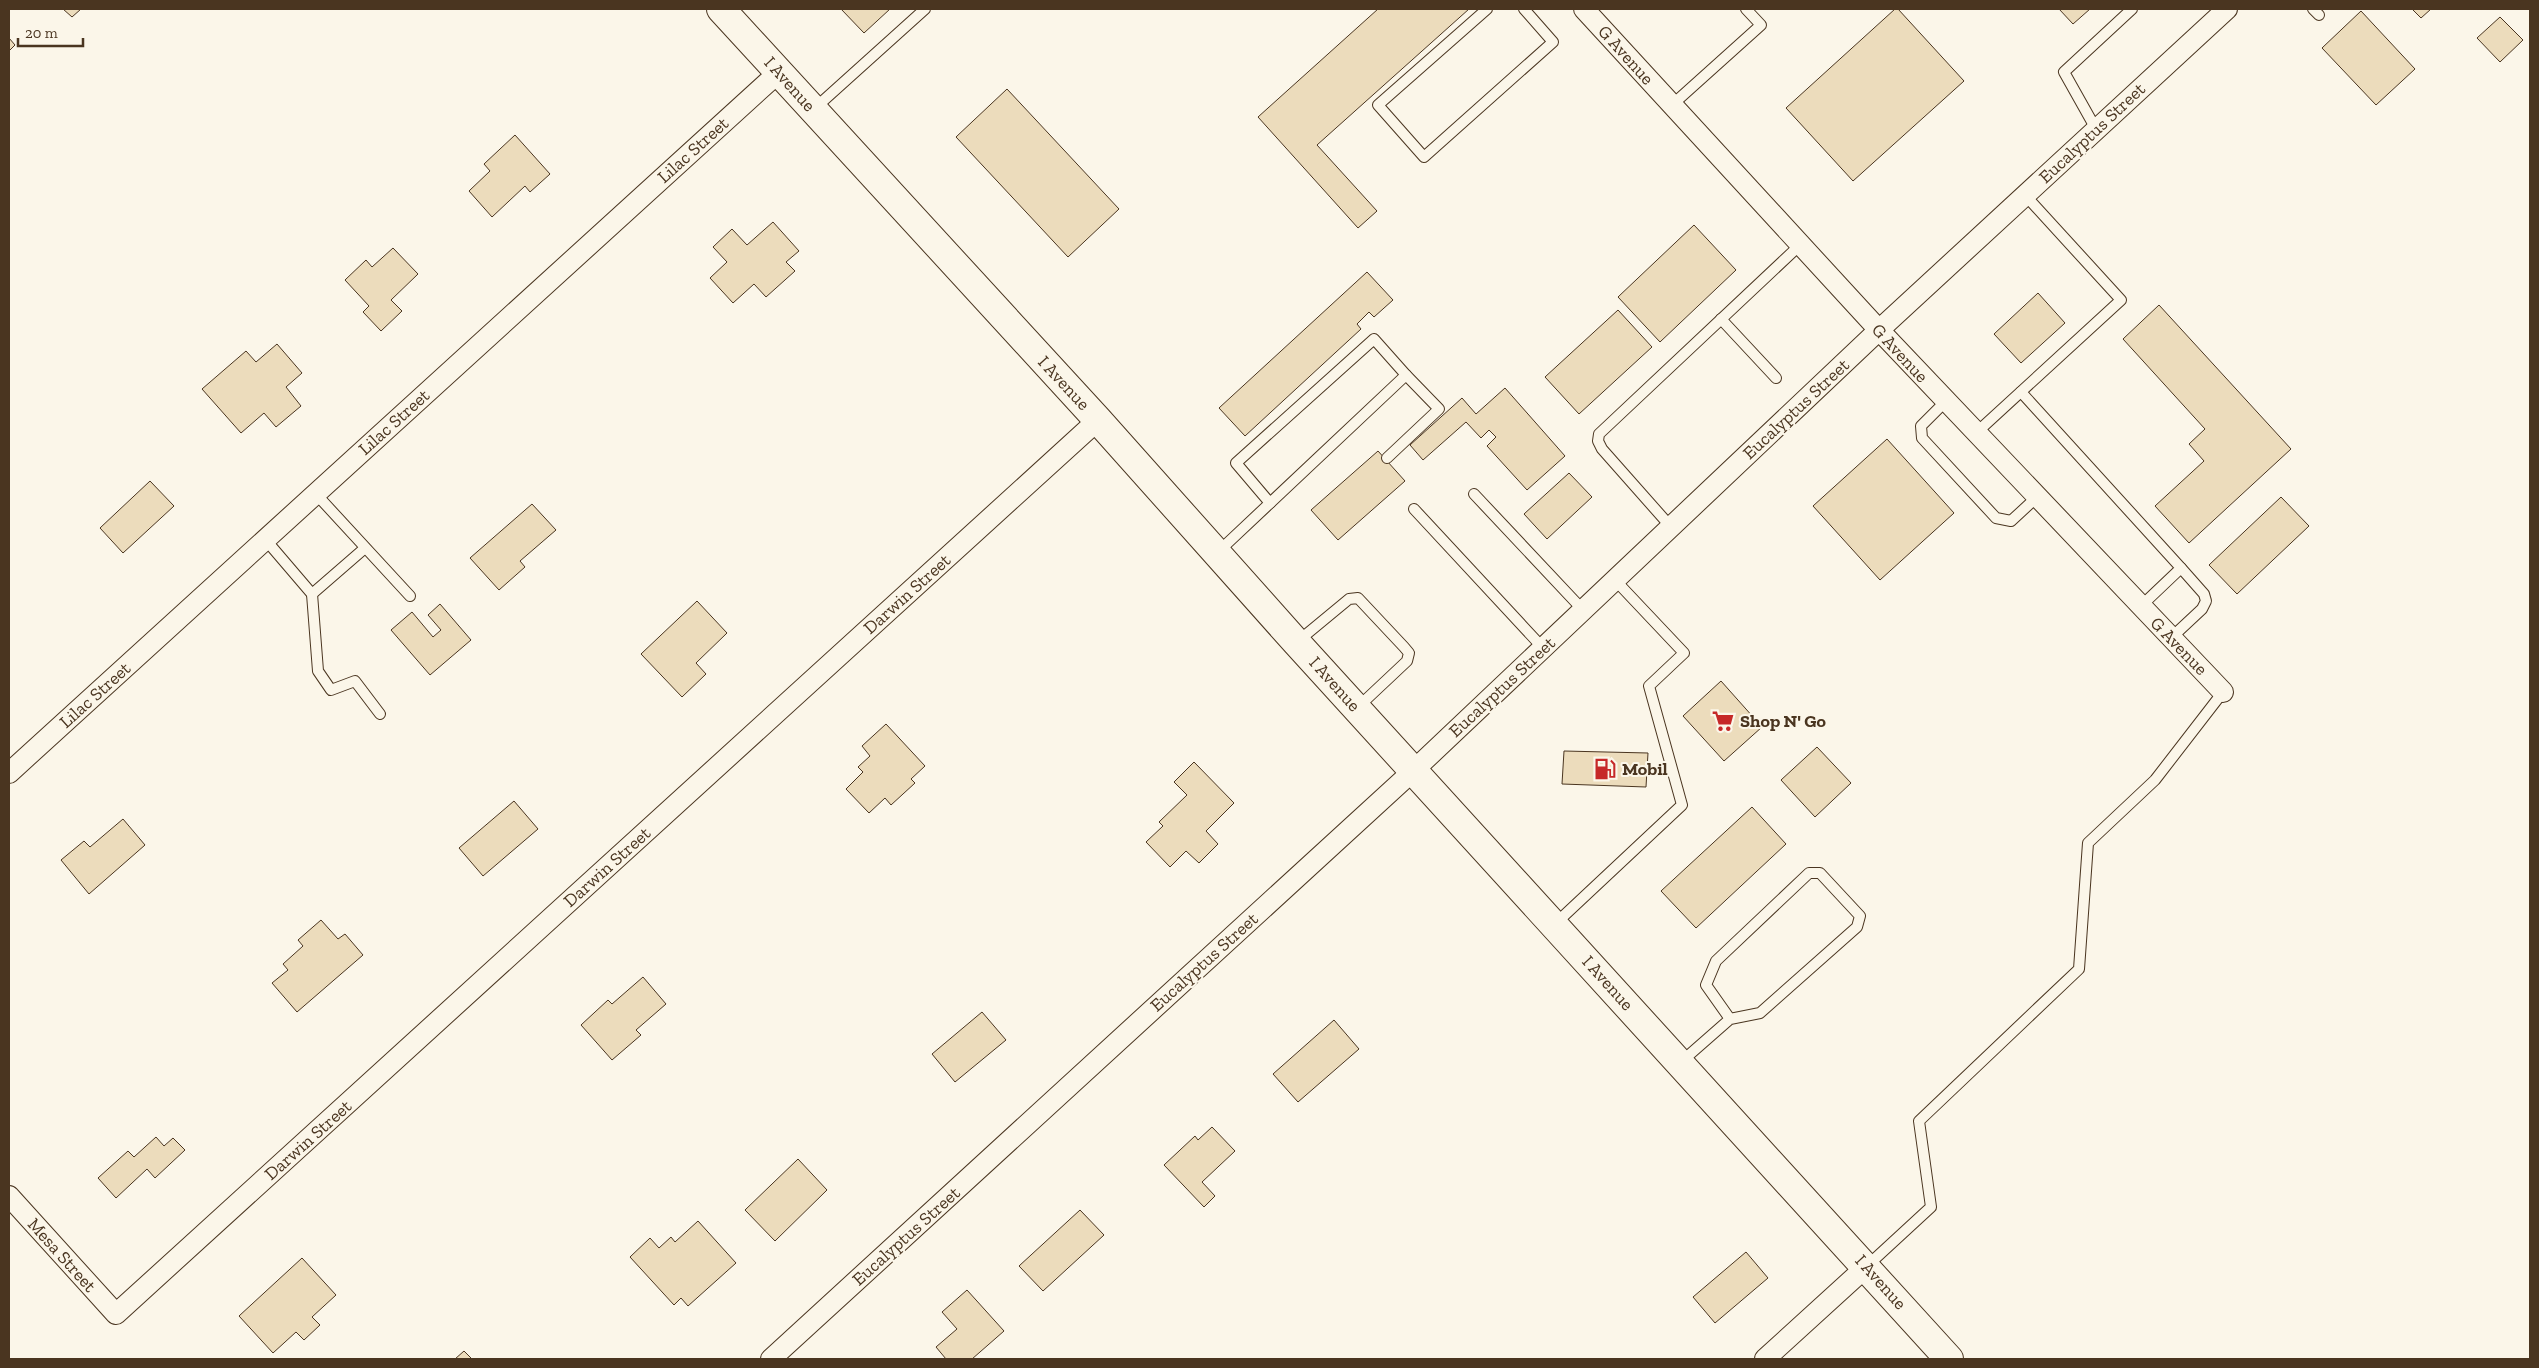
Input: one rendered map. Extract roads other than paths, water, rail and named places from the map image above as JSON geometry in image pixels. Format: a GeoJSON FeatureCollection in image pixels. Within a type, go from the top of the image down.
{"type":"FeatureCollection","features":[{"type":"Feature","properties":{"kind":"main road","name":"I Avenue"},"geometry":{"type":"LineString","coordinates":[[720,9],[1098,420],[1296,642],[1867,1266],[1949,1359]]}},
{"type":"Feature","properties":{"kind":"street","name":"G Avenue"},"geometry":{"type":"LineString","coordinates":[[1584,9],[1878,330],[2222,692]]}},
{"type":"Feature","properties":{"kind":"street","name":"Eucalyptus Street"},"geometry":{"type":"LineString","coordinates":[[771,1359],[1413,771],[1616,581],[1878,330],[2096,130],[2220,11]]}},
{"type":"Feature","properties":{"kind":"street","name":"Lilac Street"},"geometry":{"type":"LineString","coordinates":[[9,774],[779,72]]}},
{"type":"Feature","properties":{"kind":"street","name":"Darwin Street"},"geometry":{"type":"LineString","coordinates":[[116,1314],[1098,420]]}},
{"type":"Feature","properties":{"kind":"street","name":"Mesa Street"},"geometry":{"type":"LineString","coordinates":[[9,1196],[116,1314]]}},
{"type":"Feature","properties":{"kind":"street"},"geometry":{"type":"LineString","coordinates":[[1765,1359],[1867,1266]]}},
{"type":"Feature","properties":{"kind":"lane"},"geometry":{"type":"LineString","coordinates":[[814,110],[925,9]]}},
{"type":"Feature","properties":{"kind":"lane"},"geometry":{"type":"LineString","coordinates":[[1487,9],[1378,105],[1424,157],[1553,42],[1524,9]]}},
{"type":"Feature","properties":{"kind":"lane"},"geometry":{"type":"LineString","coordinates":[[2096,130],[2064,72],[2132,9]]}},
{"type":"Feature","properties":{"kind":"lane"},"geometry":{"type":"LineString","coordinates":[[1672,105],[1761,25],[1752,11]]}},
{"type":"Feature","properties":{"kind":"lane"},"geometry":{"type":"LineString","coordinates":[[1976,433],[2121,300],[2025,195]]}},
{"type":"Feature","properties":{"kind":"lane"},"geometry":{"type":"LineString","coordinates":[[1671,527],[1602,449],[1598,441],[1599,434],[1800,244]]}},
{"type":"Feature","properties":{"kind":"lane"},"geometry":{"type":"LineString","coordinates":[[1721,319],[1776,378]]}},
{"type":"Feature","properties":{"kind":"lane"},"geometry":{"type":"LineString","coordinates":[[1270,503],[1236,463],[1374,339],[1406,376],[1439,409],[1387,458]]}},
{"type":"Feature","properties":{"kind":"lane"},"geometry":{"type":"LineString","coordinates":[[1217,552],[1406,376]]}},
{"type":"Feature","properties":{"kind":"lane"},"geometry":{"type":"LineString","coordinates":[[2021,392],[2204,594],[2206,602],[2202,609],[2171,638]]}},
{"type":"Feature","properties":{"kind":"lane"},"geometry":{"type":"LineString","coordinates":[[1946,401],[1921,426],[1922,438],[1996,518],[2011,521],[2037,497]]}},
{"type":"Feature","properties":{"kind":"lane"},"geometry":{"type":"LineString","coordinates":[[316,494],[410,596]]}},
{"type":"Feature","properties":{"kind":"lane"},"geometry":{"type":"LineString","coordinates":[[1474,494],[1583,610]]}},
{"type":"Feature","properties":{"kind":"lane"},"geometry":{"type":"LineString","coordinates":[[1414,509],[1543,648]]}},
{"type":"Feature","properties":{"kind":"lane"},"geometry":{"type":"LineString","coordinates":[[266,539],[312,594],[318,672],[331,690],[355,681],[380,714]]}},
{"type":"Feature","properties":{"kind":"lane"},"geometry":{"type":"LineString","coordinates":[[312,594],[365,548]]}},
{"type":"Feature","properties":{"kind":"lane"},"geometry":{"type":"LineString","coordinates":[[2141,606],[2181,568]]}},
{"type":"Feature","properties":{"kind":"lane"},"geometry":{"type":"LineString","coordinates":[[1554,924],[1682,804],[1650,686],[1684,653],[1616,581]]}},
{"type":"Feature","properties":{"kind":"lane"},"geometry":{"type":"LineString","coordinates":[[1296,642],[1349,599],[1358,598],[1398,640],[1409,653],[1407,662],[1356,708]]}},
{"type":"Feature","properties":{"kind":"lane"},"geometry":{"type":"LineString","coordinates":[[1867,1266],[1931,1206],[1919,1121],[2079,969],[2088,843],[2154,780],[2222,692]]}},
{"type":"Feature","properties":{"kind":"lane"},"geometry":{"type":"LineString","coordinates":[[1680,1063],[1730,1019],[1760,1013],[1857,928],[1860,916],[1820,873],[1809,873],[1716,961],[1706,985],[1730,1019]]}},
{"type":"Feature","properties":{"kind":"place","name":"Shop N' Go"},"geometry":{"type":"Point","coordinates":[1723,721]}},
{"type":"Feature","properties":{"kind":"place","name":"Mobil"},"geometry":{"type":"Point","coordinates":[1605,769]}}]}
